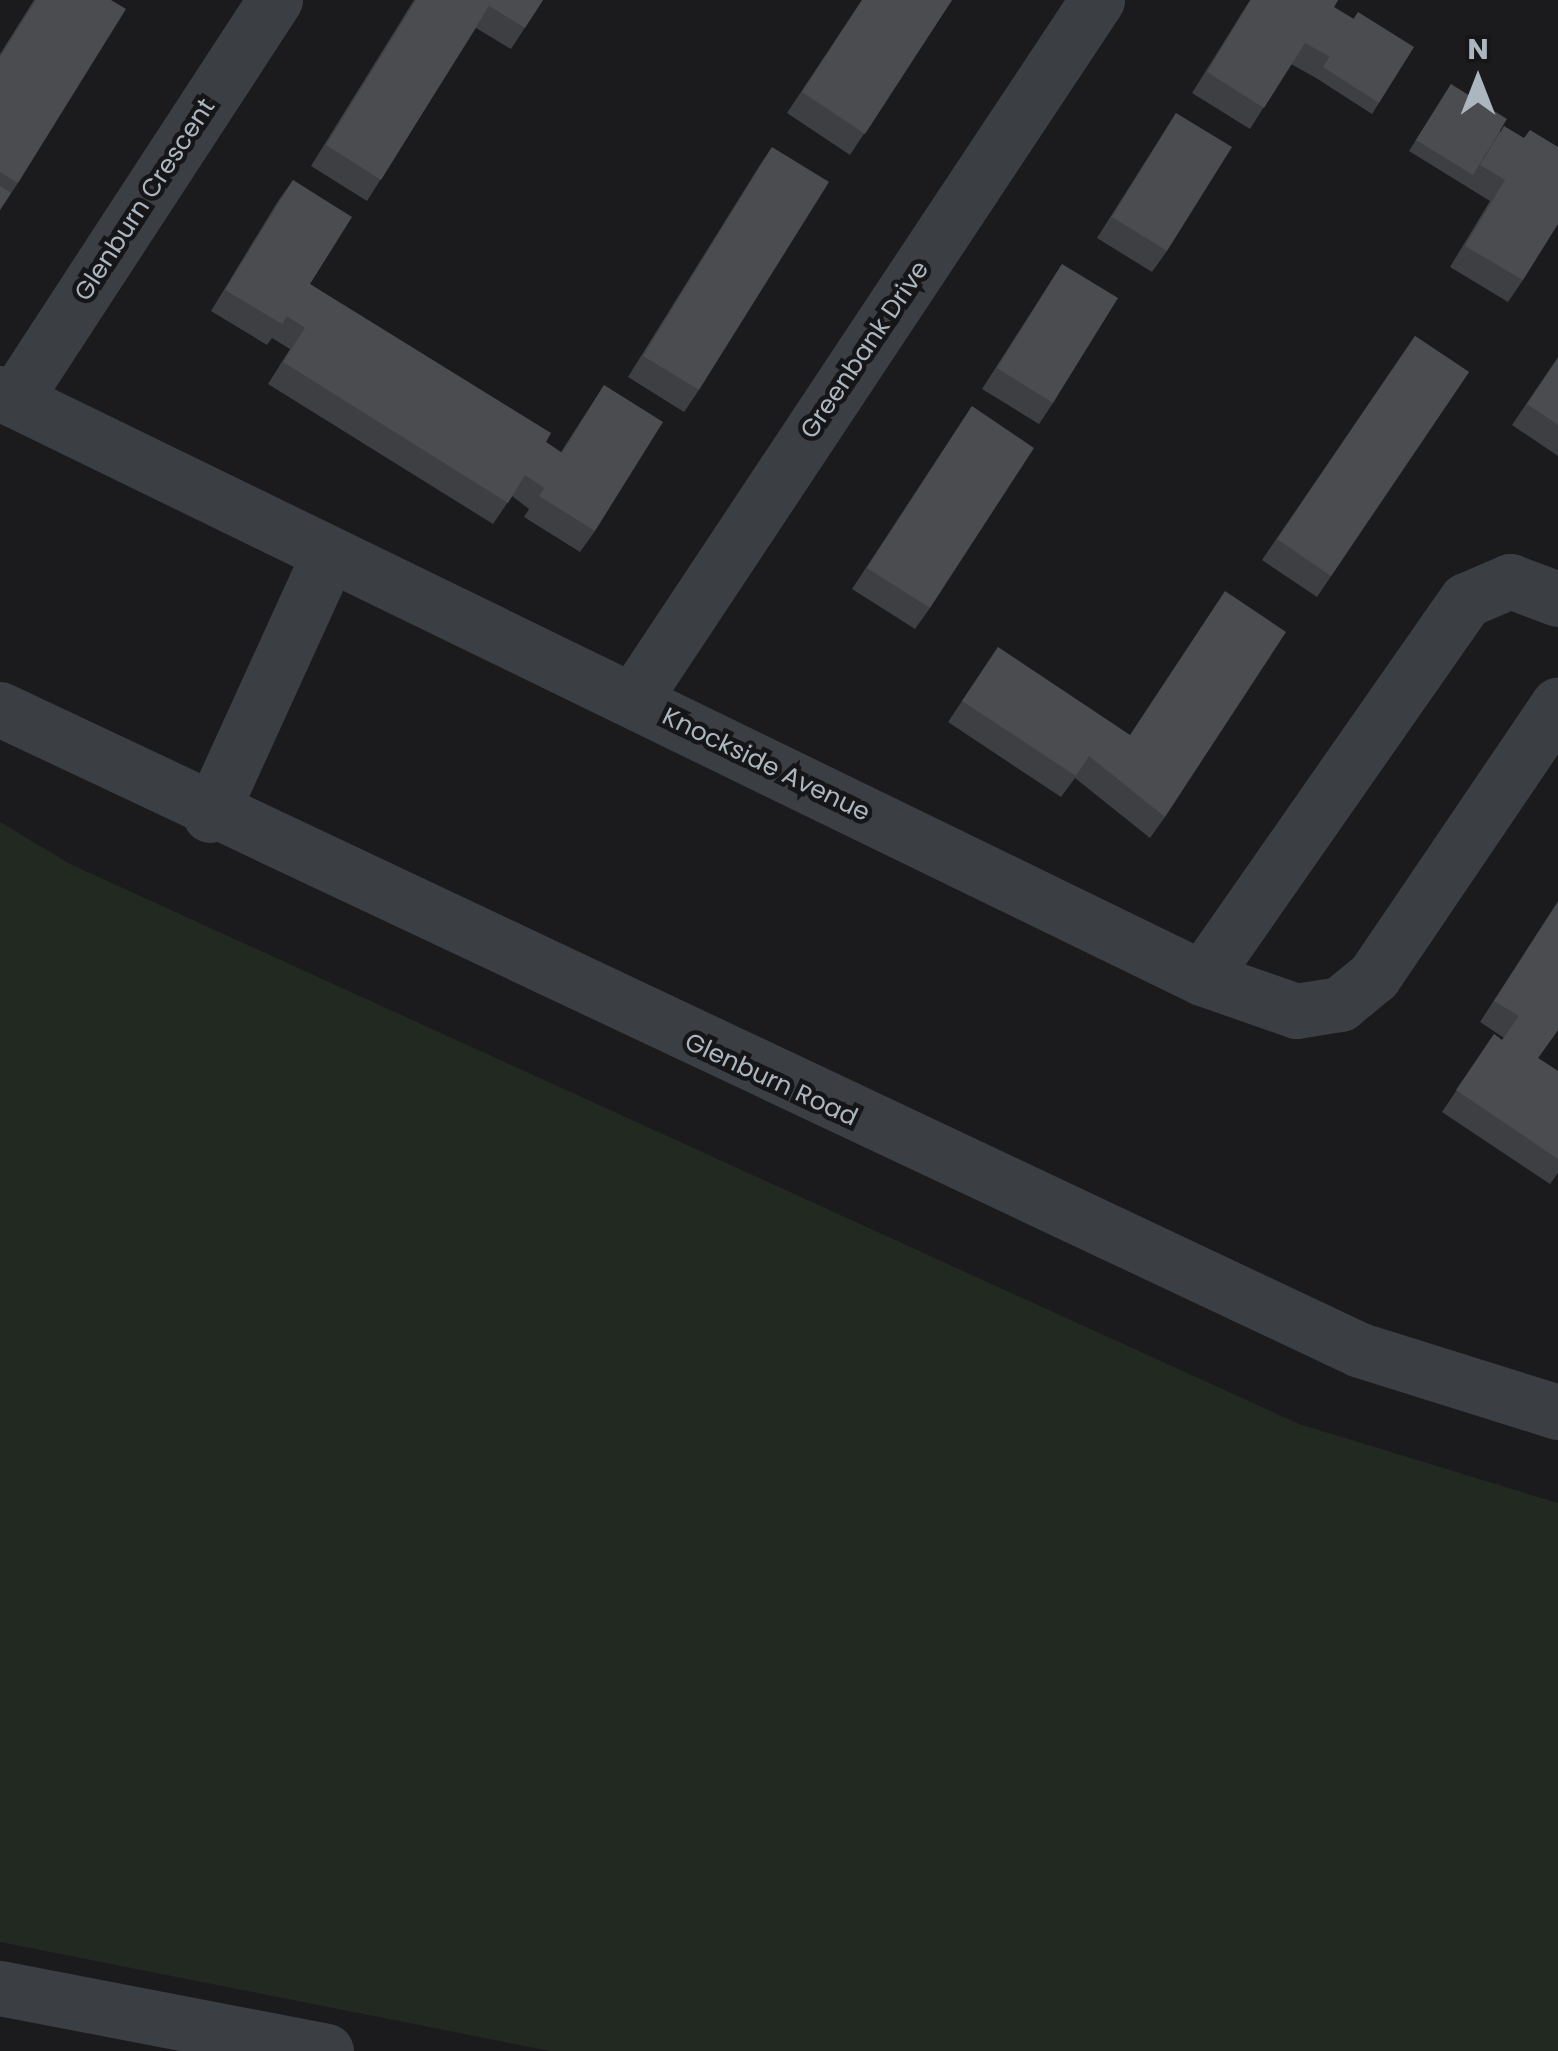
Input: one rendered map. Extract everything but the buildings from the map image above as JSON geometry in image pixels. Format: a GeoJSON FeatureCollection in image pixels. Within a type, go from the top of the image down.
{"type":"FeatureCollection","features":[{"type":"Feature","properties":{"kind":"street","name":"Glenburn Crescent"},"geometry":{"type":"LineString","coordinates":[[7,397],[275,0]]}},
{"type":"Feature","properties":{"kind":"street","name":"Greenbank Drive"},"geometry":{"type":"LineString","coordinates":[[632,700],[1097,0]]}},
{"type":"Feature","properties":{"kind":"street","name":"Knockside Avenue"},"geometry":{"type":"LineString","coordinates":[[7,397],[1202,978],[1296,1010],[1340,1004],[1374,976],[1558,704]]}},
{"type":"Feature","properties":{"kind":"street"},"geometry":{"type":"LineString","coordinates":[[210,816],[328,556]]}},
{"type":"Feature","properties":{"kind":"street"},"geometry":{"type":"LineString","coordinates":[[1202,978],[1466,600],[1510,581],[1558,598]]}},
{"type":"Feature","properties":{"kind":"street","name":"Glenburn Road"},"geometry":{"type":"LineString","coordinates":[[0,709],[210,816],[1360,1350],[1558,1412]]}},
{"type":"Feature","properties":{"kind":"street"},"geometry":{"type":"LineString","coordinates":[[0,1988],[326,2051]]}},
{"type":"Feature","properties":{"kind":"shaded area"},"geometry":{"type":"Polygon","coordinates":[[[0,822],[70,864],[1299,1424],[1558,1503],[1558,2051],[550,2051],[0,1942],[0,822]]]}}]}
